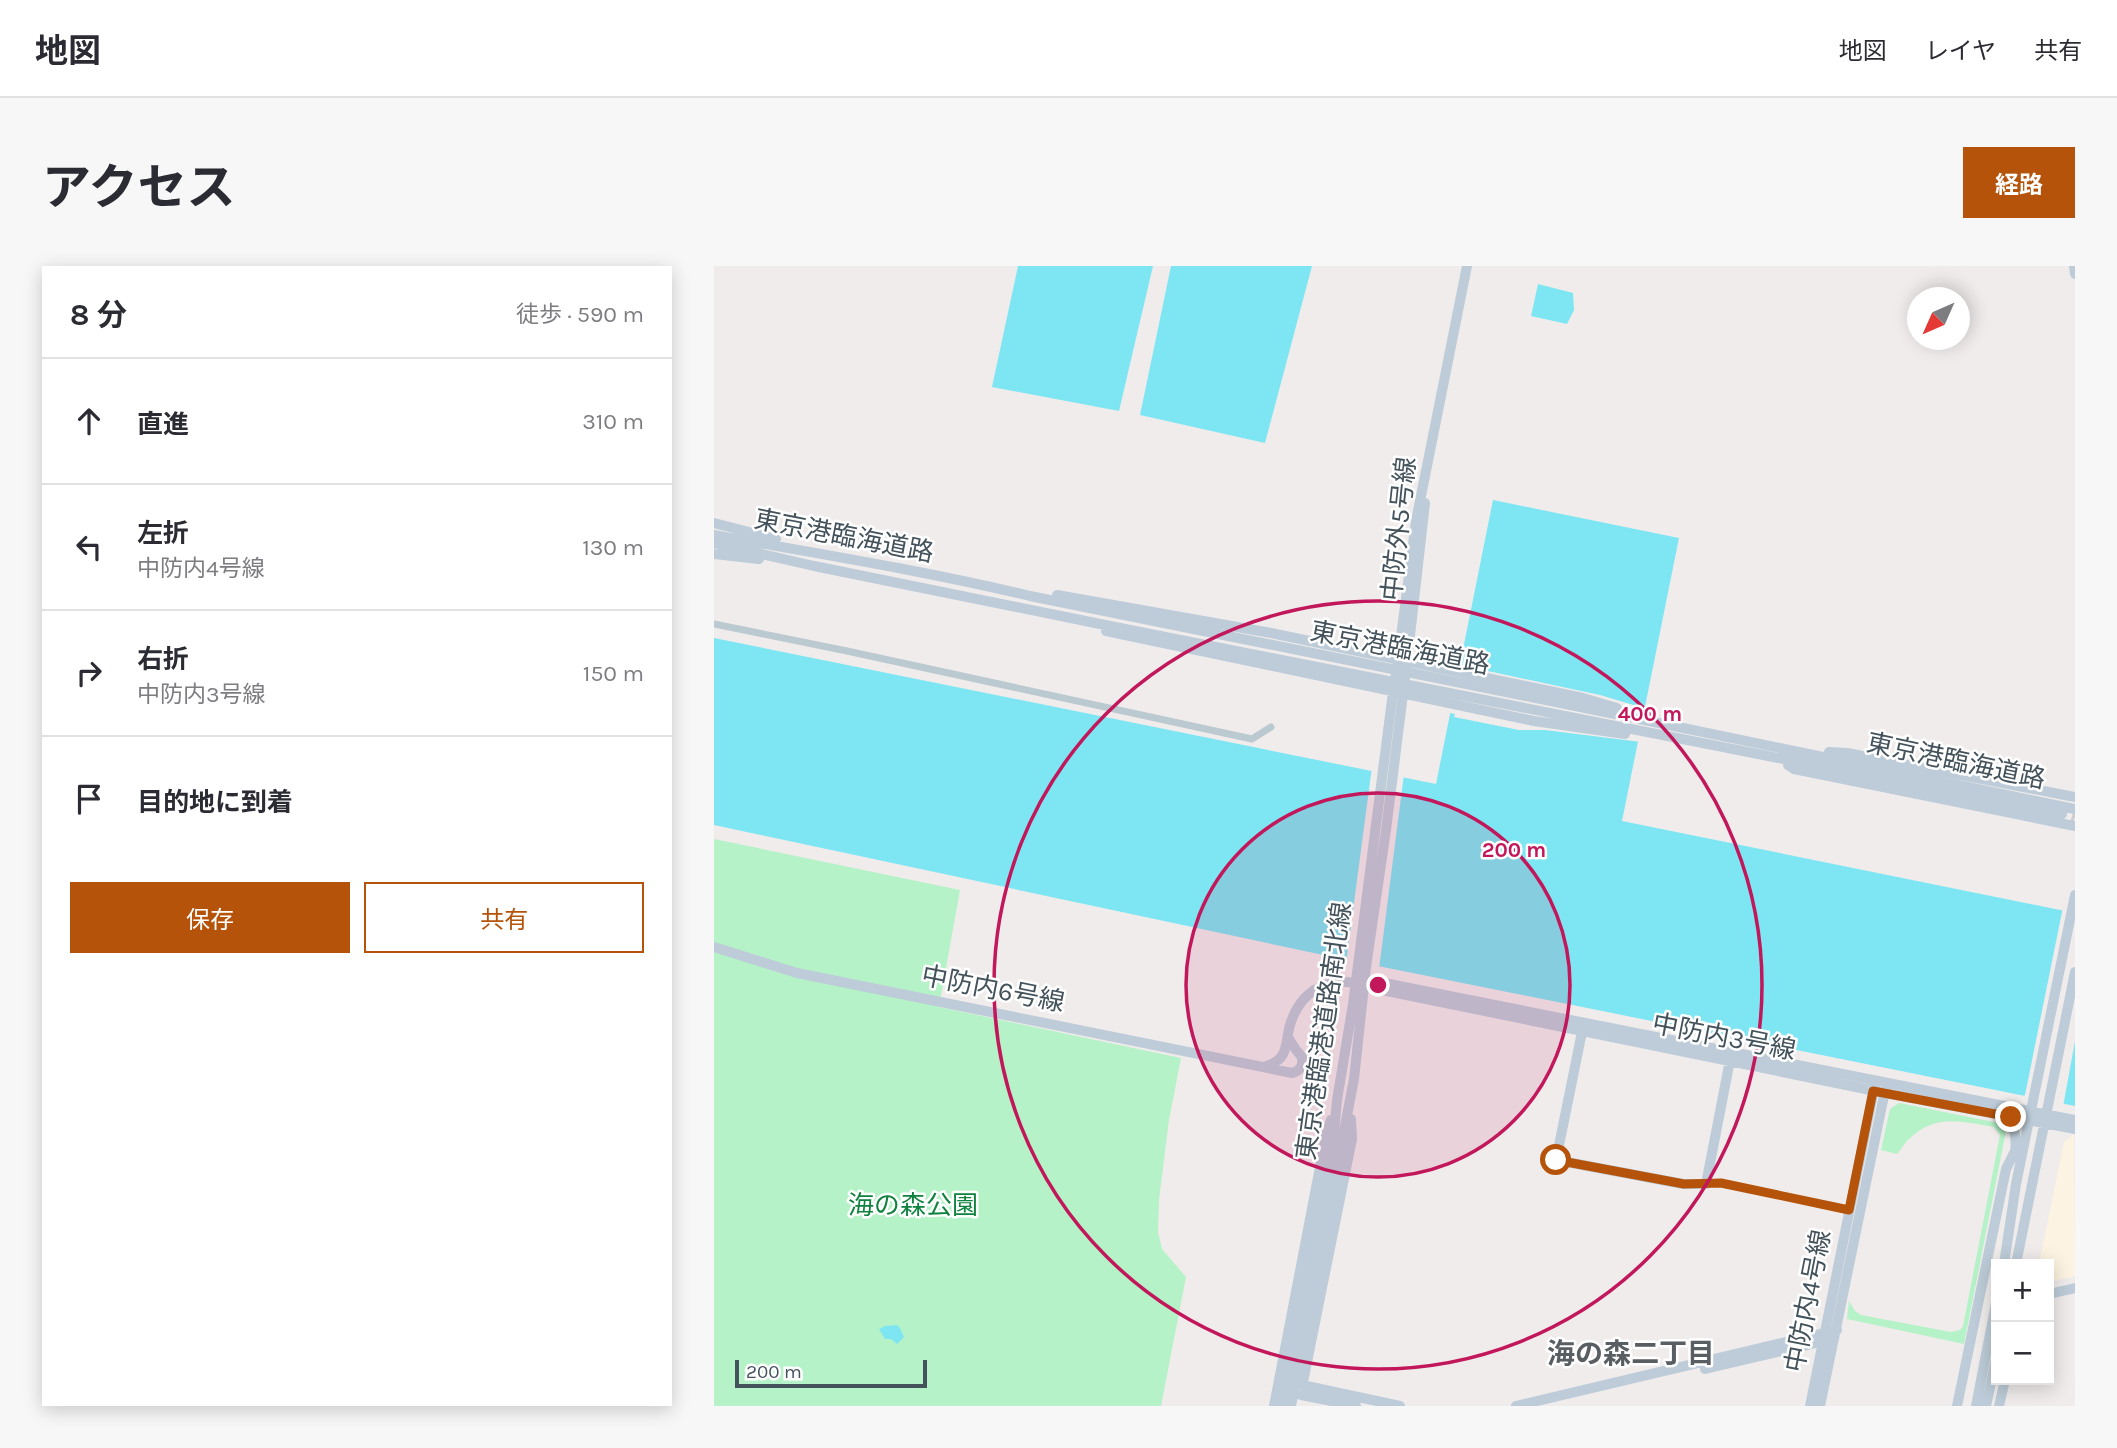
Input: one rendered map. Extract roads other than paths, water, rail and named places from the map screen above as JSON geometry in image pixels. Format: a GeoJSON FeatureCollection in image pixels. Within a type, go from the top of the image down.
{"type":"FeatureCollection","features":[{"type":"Feature","properties":{"kind":"street","name":"中防外5号線"},"geometry":{"type":"LineString","coordinates":[[1402,661],[1431,441],[1466,266]]}},
{"type":"Feature","properties":{"kind":"street"},"geometry":{"type":"LineString","coordinates":[[2074,266],[2075,273]]}},
{"type":"Feature","properties":{"kind":"street","name":"東京港臨海道路"},"geometry":{"type":"LineString","coordinates":[[714,534],[989,586],[1773,757],[2074,817]]}},
{"type":"Feature","properties":{"kind":"street","name":"東京港臨海道路"},"geometry":{"type":"LineString","coordinates":[[714,534],[814,566],[1025,608],[1658,723],[1667,732],[1742,741],[2074,817]]}},
{"type":"Feature","properties":{"kind":"street"},"geometry":{"type":"LineString","coordinates":[[714,554],[814,566]]}},
{"type":"Feature","properties":{"kind":"street"},"geometry":{"type":"LineString","coordinates":[[989,586],[1089,599],[1271,633],[1583,698],[1658,723]]}},
{"type":"Feature","properties":{"kind":"street"},"geometry":{"type":"LineString","coordinates":[[1025,608],[1119,635],[1566,727],[1629,734],[1667,732]]}},
{"type":"Feature","properties":{"kind":"street"},"geometry":{"type":"LineString","coordinates":[[714,624],[1252,738],[1270,727]]}},
{"type":"Feature","properties":{"kind":"street","name":"東京港臨港道路南北線"},"geometry":{"type":"LineString","coordinates":[[1291,1406],[1350,1102],[1372,842],[1377,827],[1402,661]]}},
{"type":"Feature","properties":{"kind":"street"},"geometry":{"type":"LineString","coordinates":[[1742,741],[1847,753],[2075,797]]}},
{"type":"Feature","properties":{"kind":"street"},"geometry":{"type":"LineString","coordinates":[[2005,1259],[2030,1115],[2075,895]]}},
{"type":"Feature","properties":{"kind":"street","name":"中防内6号線"},"geometry":{"type":"LineString","coordinates":[[714,947],[797,973],[1285,1070]]}},
{"type":"Feature","properties":{"kind":"street"},"geometry":{"type":"LineString","coordinates":[[2017,1259],[2075,972]]}},
{"type":"Feature","properties":{"kind":"street"},"geometry":{"type":"LineString","coordinates":[[1288,1037],[1302,1057],[1303,1062],[1296,1072],[1285,1070],[1281,1063],[1294,1014],[1308,996],[1322,986],[1338,981],[1360,984]]}},
{"type":"Feature","properties":{"kind":"street","name":"中防内3号線"},"geometry":{"type":"LineString","coordinates":[[1360,984],[1379,982],[1583,1027],[2030,1115],[2075,1129]]}},
{"type":"Feature","properties":{"kind":"street","name":"東京港臨港道路南北線"},"geometry":{"type":"LineString","coordinates":[[1282,1406],[1333,1143],[1337,1100],[1360,984]]}},
{"type":"Feature","properties":{"kind":"street"},"geometry":{"type":"LineString","coordinates":[[1583,1027],[1556,1160],[1684,1184],[1721,1183],[1849,1210]]}},
{"type":"Feature","properties":{"kind":"street"},"geometry":{"type":"LineString","coordinates":[[1706,1184],[1731,1057]]}},
{"type":"Feature","properties":{"kind":"street"},"geometry":{"type":"LineString","coordinates":[[1266,1066],[1281,1058]]}},
{"type":"Feature","properties":{"kind":"street","name":"中防内3号線"},"geometry":{"type":"LineString","coordinates":[[1880,1087],[2001,1115],[2030,1115]]}},
{"type":"Feature","properties":{"kind":"street","name":"中防内4号線"},"geometry":{"type":"LineString","coordinates":[[1820,1406],[1849,1210],[1880,1087]]}},
{"type":"Feature","properties":{"kind":"street","name":"中防内4号線"},"geometry":{"type":"LineString","coordinates":[[1810,1406],[1830,1336],[1880,1087]]}},
{"type":"Feature","properties":{"kind":"street"},"geometry":{"type":"LineString","coordinates":[[1273,1406],[1326,1136],[1337,1100]]}},
{"type":"Feature","properties":{"kind":"street"},"geometry":{"type":"LineString","coordinates":[[1300,1395],[1352,1139],[1350,1102]]}},
{"type":"Feature","properties":{"kind":"street"},"geometry":{"type":"LineString","coordinates":[[2001,1115],[2014,1127],[2013,1173],[2017,1184]]}},
{"type":"Feature","properties":{"kind":"street","name":"中防内3号線"},"geometry":{"type":"LineString","coordinates":[[2044,1118],[2075,1120]]}},
{"type":"Feature","properties":{"kind":"street"},"geometry":{"type":"LineString","coordinates":[[1957,1406],[2006,1169],[2015,1151]]}},
{"type":"Feature","properties":{"kind":"street"},"geometry":{"type":"LineString","coordinates":[[2054,1293],[2075,1288]]}},
{"type":"Feature","properties":{"kind":"street"},"geometry":{"type":"LineString","coordinates":[[1976,1406],[1992,1322]]}},
{"type":"Feature","properties":{"kind":"street"},"geometry":{"type":"LineString","coordinates":[[1516,1406],[1830,1336]]}},
{"type":"Feature","properties":{"kind":"street"},"geometry":{"type":"LineString","coordinates":[[1548,1406],[1830,1336]]}},
{"type":"Feature","properties":{"kind":"street"},"geometry":{"type":"LineString","coordinates":[[1986,1406],[1991,1382]]}},
{"type":"Feature","properties":{"kind":"street"},"geometry":{"type":"LineString","coordinates":[[1999,1406],[2004,1385]]}},
{"type":"Feature","properties":{"kind":"street"},"geometry":{"type":"LineString","coordinates":[[1300,1395],[1356,1406]]}},
{"type":"Feature","properties":{"kind":"street"},"geometry":{"type":"LineString","coordinates":[[1300,1395],[1400,1406]]}},
{"type":"Feature","properties":{"kind":"water"},"geometry":{"type":"Polygon","coordinates":[[[1018,266],[1153,266],[1119,411],[992,387],[1018,266]]]}},
{"type":"Feature","properties":{"kind":"water"},"geometry":{"type":"Polygon","coordinates":[[[1171,266],[1312,266],[1265,443],[1140,415],[1171,266]]]}},
{"type":"Feature","properties":{"kind":"water"},"geometry":{"type":"Polygon","coordinates":[[[1538,284],[1573,293],[1574,310],[1567,324],[1531,316],[1538,284]]]}},
{"type":"Feature","properties":{"kind":"water"},"geometry":{"type":"Polygon","coordinates":[[[1493,500],[1679,538],[1622,821],[2075,913],[2075,1106],[1328,956],[714,825],[714,638],[1436,784],[1493,500]]]}},
{"type":"Feature","properties":{"kind":"water"},"geometry":{"type":"Polygon","coordinates":[[[897,1325],[904,1337],[897,1344],[891,1339],[885,1339],[879,1329],[897,1325]]]}},
{"type":"Feature","properties":{"kind":"district","name":"海の森二丁目"},"geometry":{"type":"Point","coordinates":[1631,1353]}},
{"type":"Feature","properties":{"kind":"park label","name":"海の森公園"},"geometry":{"type":"Point","coordinates":[913,1205]}}]}
